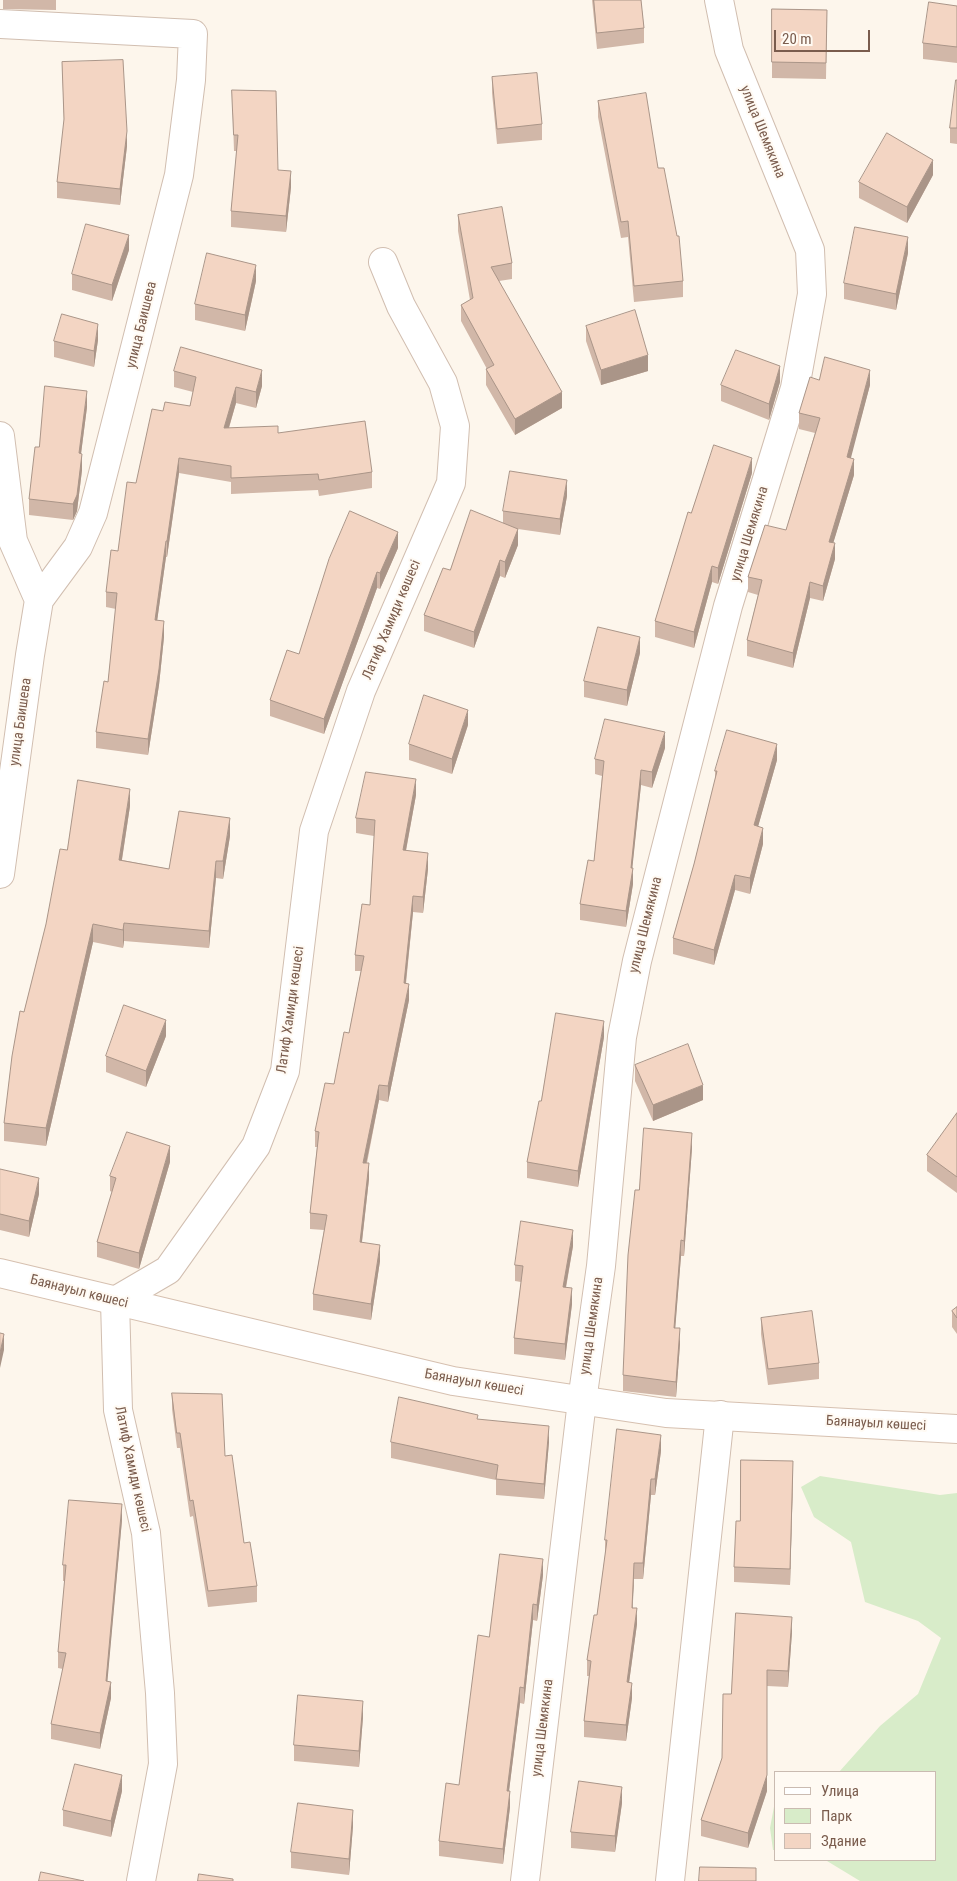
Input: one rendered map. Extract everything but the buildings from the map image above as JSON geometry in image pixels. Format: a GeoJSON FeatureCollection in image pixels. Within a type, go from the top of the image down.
{"type":"FeatureCollection","features":[{"type":"Feature","properties":{"kind":"street","name":"улица Шемякина"},"geometry":{"type":"LineString","coordinates":[[525,1881],[582,1401],[601,1266],[622,1037],[637,961],[728,606],[795,388],[812,294],[810,250],[729,50],[719,0]]}},
{"type":"Feature","properties":{"kind":"street","name":"улица Баишева"},"geometry":{"type":"LineString","coordinates":[[0,24],[193,34],[191,80],[179,175],[93,513],[78,547],[40,600],[30,655],[0,874]]}},
{"type":"Feature","properties":{"kind":"street","name":"Латиф Хамиди көшесі"},"geometry":{"type":"LineString","coordinates":[[141,1881],[163,1764],[160,1702],[146,1533],[118,1410],[115,1300],[168,1270],[256,1146],[285,1071],[314,831],[361,691],[451,483],[454,426],[443,383],[401,306],[383,262]]}},
{"type":"Feature","properties":{"kind":"street"},"geometry":{"type":"LineString","coordinates":[[0,436],[13,541],[40,600]]}},
{"type":"Feature","properties":{"kind":"street","name":"Баянауыл көшесі"},"geometry":{"type":"LineString","coordinates":[[0,1273],[453,1381],[666,1413],[957,1428]]}},
{"type":"Feature","properties":{"kind":"street"},"geometry":{"type":"LineString","coordinates":[[670,1881],[720,1415]]}},
{"type":"Feature","properties":{"kind":"green space"},"geometry":{"type":"Polygon","coordinates":[[[820,1476],[940,1495],[957,1493],[957,1881],[860,1881],[827,1861],[937,1861],[937,1771],[840,1771],[880,1726],[918,1694],[941,1638],[918,1621],[865,1602],[851,1542],[814,1517],[801,1487],[820,1476]]]}},
{"type":"Feature","properties":{"kind":"green space"},"geometry":{"type":"Polygon","coordinates":[[[774,1807],[774,1850],[773,1850],[770,1828],[774,1807]]]}}]}
